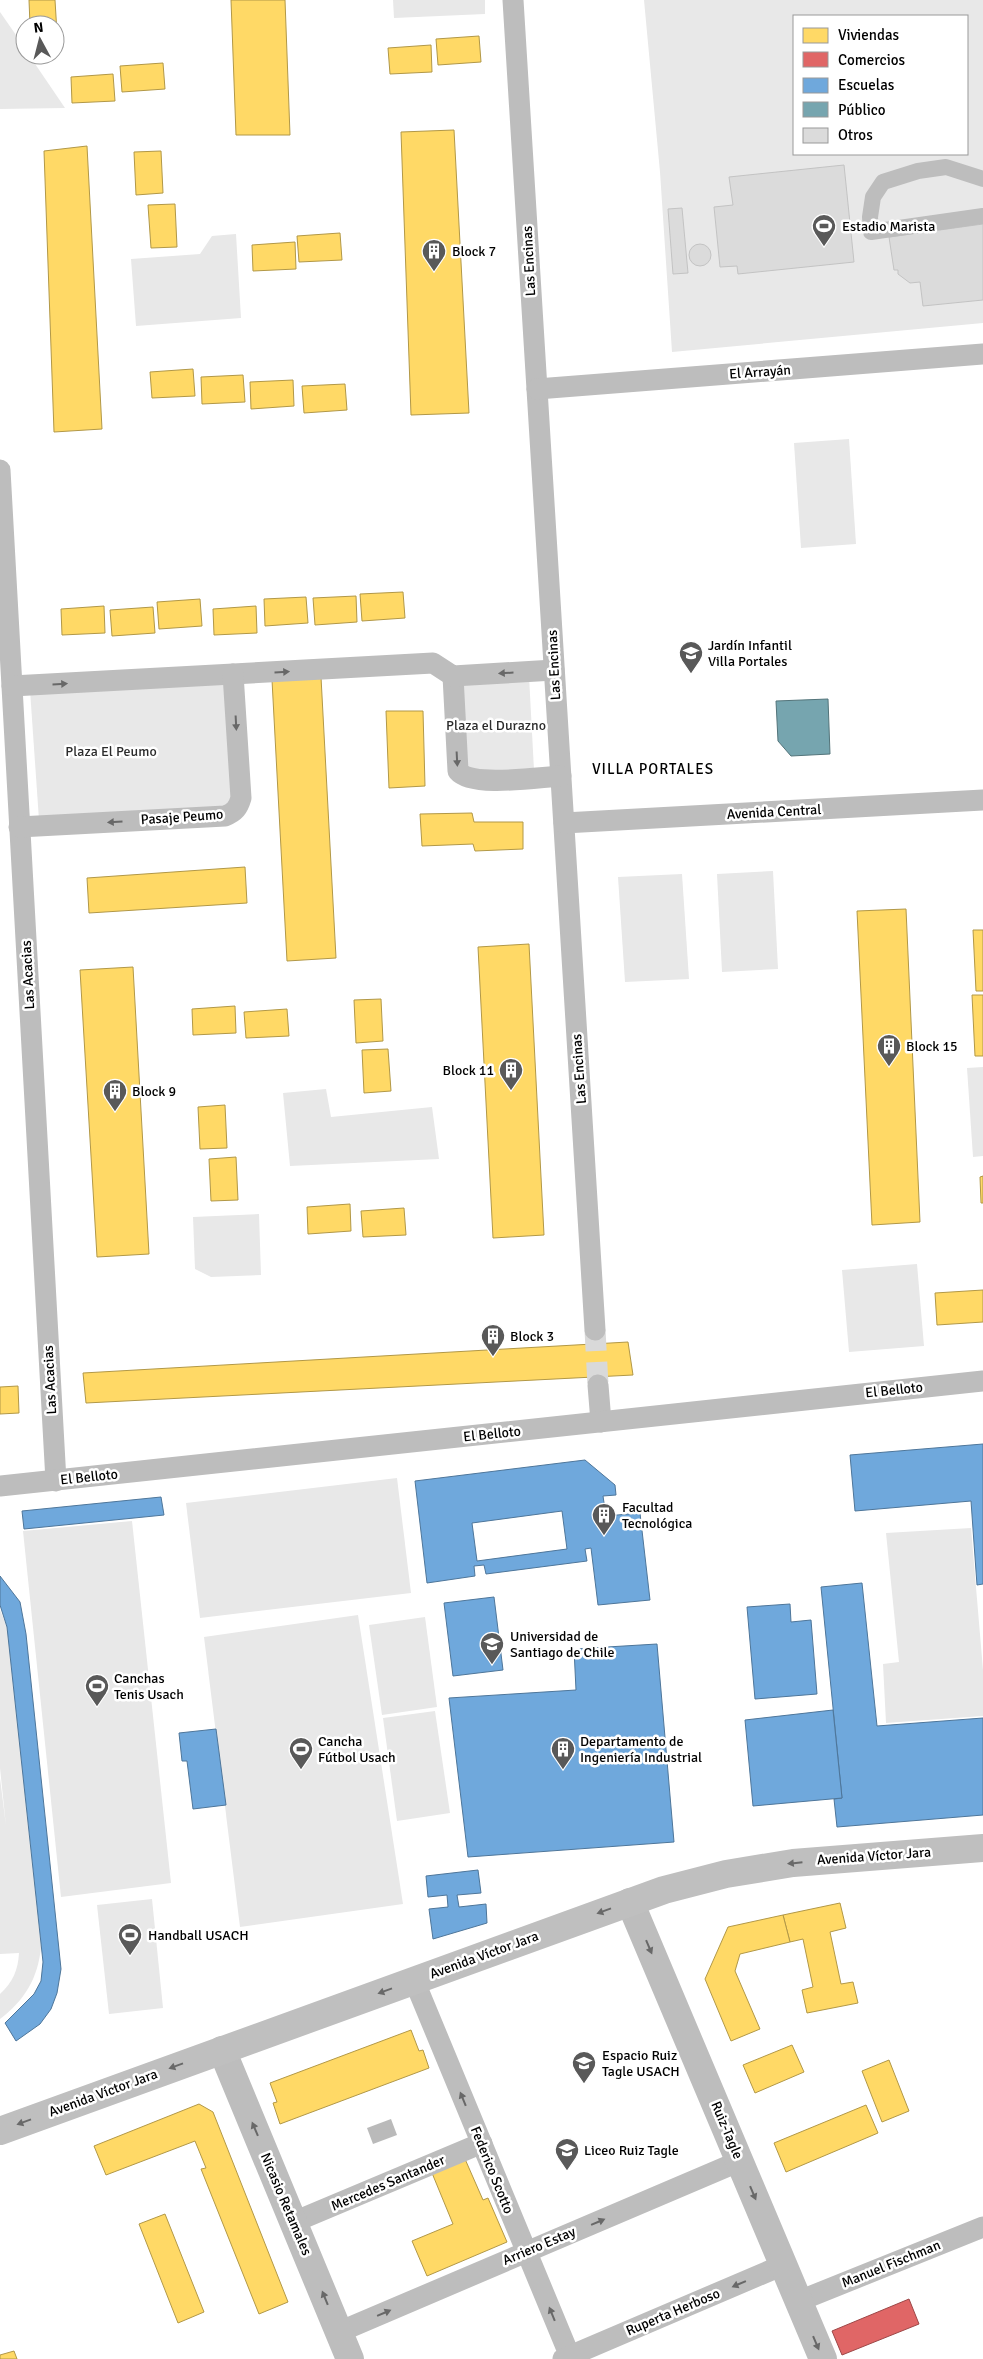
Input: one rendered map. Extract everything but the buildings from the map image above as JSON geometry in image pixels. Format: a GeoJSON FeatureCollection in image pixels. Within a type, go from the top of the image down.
{"type":"FeatureCollection","features":[{"type":"Feature","properties":{"kind":"main road","name":"Avenida Víctor Jara"},"geometry":{"type":"LineString","coordinates":[[0,2130],[664,1890],[759,1867],[983,1848]]}},
{"type":"Feature","properties":{"kind":"street","name":"Las Encinas"},"geometry":{"type":"LineString","coordinates":[[513,0],[595,1330]]}},
{"type":"Feature","properties":{"kind":"street"},"geometry":{"type":"LineString","coordinates":[[983,179],[946,167],[918,171],[883,182],[873,197],[870,219],[871,232],[983,216]]}},
{"type":"Feature","properties":{"kind":"street","name":"El Arrayán"},"geometry":{"type":"LineString","coordinates":[[537,389],[983,354]]}},
{"type":"Feature","properties":{"kind":"street","name":"Las Acacias"},"geometry":{"type":"LineString","coordinates":[[0,470],[56,1481]]}},
{"type":"Feature","properties":{"kind":"street"},"geometry":{"type":"LineString","coordinates":[[12,686],[434,663],[453,676],[554,670]]}},
{"type":"Feature","properties":{"kind":"street","name":"Pasaje Peumo"},"geometry":{"type":"LineString","coordinates":[[20,827],[225,816],[233,813],[239,806],[241,798],[233,674]]}},
{"type":"Feature","properties":{"kind":"street"},"geometry":{"type":"LineString","coordinates":[[453,676],[458,771],[461,774],[478,780],[561,776]]}},
{"type":"Feature","properties":{"kind":"street","name":"Avenida Central"},"geometry":{"type":"LineString","coordinates":[[564,823],[983,800]]}},
{"type":"Feature","properties":{"kind":"street","name":"El Belloto"},"geometry":{"type":"LineString","coordinates":[[0,1486],[983,1381]]}},
{"type":"Feature","properties":{"kind":"street"},"geometry":{"type":"LineString","coordinates":[[598,1385],[601,1422]]}},
{"type":"Feature","properties":{"kind":"street","name":"Ruiz-Tagle"},"geometry":{"type":"LineString","coordinates":[[630,1902],[823,2359]]}},
{"type":"Feature","properties":{"kind":"street","name":"Federico Scotto"},"geometry":{"type":"LineString","coordinates":[[414,1980],[568,2358]]}},
{"type":"Feature","properties":{"kind":"street","name":"Nicasio Retamales"},"geometry":{"type":"LineString","coordinates":[[222,2050],[350,2359]]}},
{"type":"Feature","properties":{"kind":"street","name":"Mercedes Santander"},"geometry":{"type":"LineString","coordinates":[[294,2222],[482,2143]]}},
{"type":"Feature","properties":{"kind":"street","name":"Arriero Estay"},"geometry":{"type":"LineString","coordinates":[[339,2332],[740,2161]]}},
{"type":"Feature","properties":{"kind":"street","name":"Manuel Fischman"},"geometry":{"type":"LineString","coordinates":[[799,2301],[983,2227]]}},
{"type":"Feature","properties":{"kind":"street","name":"Ruperta Herboso"},"geometry":{"type":"LineString","coordinates":[[568,2358],[783,2265]]}},
{"type":"Feature","properties":{"kind":"green space"},"geometry":{"type":"Polygon","coordinates":[[[393,0],[485,0],[485,14],[394,18],[393,0]]]}},
{"type":"Feature","properties":{"kind":"green space","name":"Estadio Marista"},"geometry":{"type":"Polygon","coordinates":[[[644,0],[983,0],[983,323],[672,352],[660,172],[644,0]]]}},
{"type":"Feature","properties":{"kind":"green space"},"geometry":{"type":"Polygon","coordinates":[[[0,12],[15,34],[15,65],[36,65],[65,108],[0,109],[0,12]]]}},
{"type":"Feature","properties":{"kind":"green space"},"geometry":{"type":"Polygon","coordinates":[[[236,234],[241,318],[136,326],[131,259],[200,254],[212,236],[236,234]]]}},
{"type":"Feature","properties":{"kind":"green space"},"geometry":{"type":"Polygon","coordinates":[[[849,439],[856,544],[801,548],[794,443],[849,439]]]}},
{"type":"Feature","properties":{"kind":"green space","name":"Plaza el Durazno"},"geometry":{"type":"Polygon","coordinates":[[[529,676],[534,770],[477,774],[462,769],[458,682],[529,676]]]}},
{"type":"Feature","properties":{"kind":"green space","name":"Plaza El Peumo"},"geometry":{"type":"Polygon","coordinates":[[[220,681],[229,690],[235,797],[226,810],[39,820],[30,690],[220,681]]]}},
{"type":"Feature","properties":{"kind":"green space"},"geometry":{"type":"Polygon","coordinates":[[[773,871],[778,969],[722,972],[717,874],[773,871]]]}},
{"type":"Feature","properties":{"kind":"green space"},"geometry":{"type":"Polygon","coordinates":[[[682,874],[689,979],[625,982],[618,877],[682,874]]]}},
{"type":"Feature","properties":{"kind":"green space"},"geometry":{"type":"Polygon","coordinates":[[[983,1067],[983,1156],[973,1157],[967,1068],[983,1067]]]}},
{"type":"Feature","properties":{"kind":"green space"},"geometry":{"type":"Polygon","coordinates":[[[326,1089],[331,1117],[432,1107],[439,1159],[290,1166],[283,1093],[326,1089]]]}},
{"type":"Feature","properties":{"kind":"green space"},"geometry":{"type":"Polygon","coordinates":[[[259,1214],[261,1275],[211,1277],[195,1269],[193,1217],[259,1214]]]}},
{"type":"Feature","properties":{"kind":"green space"},"geometry":{"type":"Polygon","coordinates":[[[917,1264],[924,1346],[849,1352],[842,1270],[917,1264]]]}},
{"type":"Feature","properties":{"kind":"green space"},"geometry":{"type":"Polygon","coordinates":[[[397,1478],[411,1593],[200,1618],[186,1503],[397,1478]]]}},
{"type":"Feature","properties":{"kind":"green space","name":"Canchas Tenis Usach"},"geometry":{"type":"Polygon","coordinates":[[[132,1521],[171,1883],[61,1897],[23,1531],[132,1521]]]}},
{"type":"Feature","properties":{"kind":"green space"},"geometry":{"type":"Polygon","coordinates":[[[971,1528],[983,1670],[983,1716],[886,1723],[883,1664],[899,1662],[886,1533],[971,1528]]]}},
{"type":"Feature","properties":{"kind":"green space"},"geometry":{"type":"Polygon","coordinates":[[[0,1610],[7,1627],[41,1947],[37,1969],[29,1988],[17,2004],[0,2019],[0,1994],[14,1975],[19,1953],[0,1954],[0,1778],[6,1826],[0,1768],[0,1610]]]}},
{"type":"Feature","properties":{"kind":"green space","name":"Cancha Fútbol Usach"},"geometry":{"type":"Polygon","coordinates":[[[358,1615],[403,1904],[240,1927],[204,1637],[358,1615]]]}},
{"type":"Feature","properties":{"kind":"green space"},"geometry":{"type":"Polygon","coordinates":[[[425,1617],[437,1707],[382,1715],[369,1625],[425,1617]]]}},
{"type":"Feature","properties":{"kind":"green space"},"geometry":{"type":"Polygon","coordinates":[[[435,1711],[450,1813],[397,1821],[383,1718],[435,1711]]]}},
{"type":"Feature","properties":{"kind":"green space","name":"Handball USACH"},"geometry":{"type":"Polygon","coordinates":[[[152,1899],[163,2008],[109,2014],[97,1905],[152,1899]]]}},
{"type":"Feature","properties":{"kind":"shaded area"},"geometry":{"type":"Polygon","coordinates":[[[391,2119],[397,2135],[373,2144],[367,2128],[391,2119]]]}},
{"type":"Feature","properties":{"kind":"tunnel"},"geometry":{"type":"LineString","coordinates":[[595,1330],[598,1385]]}},
{"type":"Feature","properties":{"kind":"place","name":"Estadio Marista"},"geometry":{"type":"Point","coordinates":[824,247]}},
{"type":"Feature","properties":{"kind":"place","name":"Block 7"},"geometry":{"type":"Point","coordinates":[434,272]}},
{"type":"Feature","properties":{"kind":"place","name":"Jardín Infantil Villa Portales"},"geometry":{"type":"Point","coordinates":[691,674]}},
{"type":"Feature","properties":{"kind":"place","name":"Block 15"},"geometry":{"type":"Point","coordinates":[889,1067]}},
{"type":"Feature","properties":{"kind":"place","name":"Block 11"},"geometry":{"type":"Point","coordinates":[511,1091]}},
{"type":"Feature","properties":{"kind":"place","name":"Block 9"},"geometry":{"type":"Point","coordinates":[115,1112]}},
{"type":"Feature","properties":{"kind":"place","name":"Block 3"},"geometry":{"type":"Point","coordinates":[493,1357]}},
{"type":"Feature","properties":{"kind":"place","name":"Facultad Tecnológica"},"geometry":{"type":"Point","coordinates":[604,1536]}},
{"type":"Feature","properties":{"kind":"place","name":"Universidad de Santiago de Chile"},"geometry":{"type":"Point","coordinates":[492,1665]}},
{"type":"Feature","properties":{"kind":"place","name":"Canchas Tenis Usach"},"geometry":{"type":"Point","coordinates":[97,1707]}},
{"type":"Feature","properties":{"kind":"place","name":"Cancha Fútbol Usach"},"geometry":{"type":"Point","coordinates":[301,1770]}},
{"type":"Feature","properties":{"kind":"place","name":"Departamento de Ingeniería Industrial"},"geometry":{"type":"Point","coordinates":[563,1770]}},
{"type":"Feature","properties":{"kind":"place","name":"Handball USACH"},"geometry":{"type":"Point","coordinates":[130,1956]}},
{"type":"Feature","properties":{"kind":"place","name":"Espacio Ruiz Tagle USACH"},"geometry":{"type":"Point","coordinates":[584,2084]}},
{"type":"Feature","properties":{"kind":"place","name":"Liceo Ruiz Tagle"},"geometry":{"type":"Point","coordinates":[567,2171]}},
{"type":"Feature","properties":{"kind":"district","name":"VILLA PORTALES"},"geometry":{"type":"Point","coordinates":[653,769]}}]}
